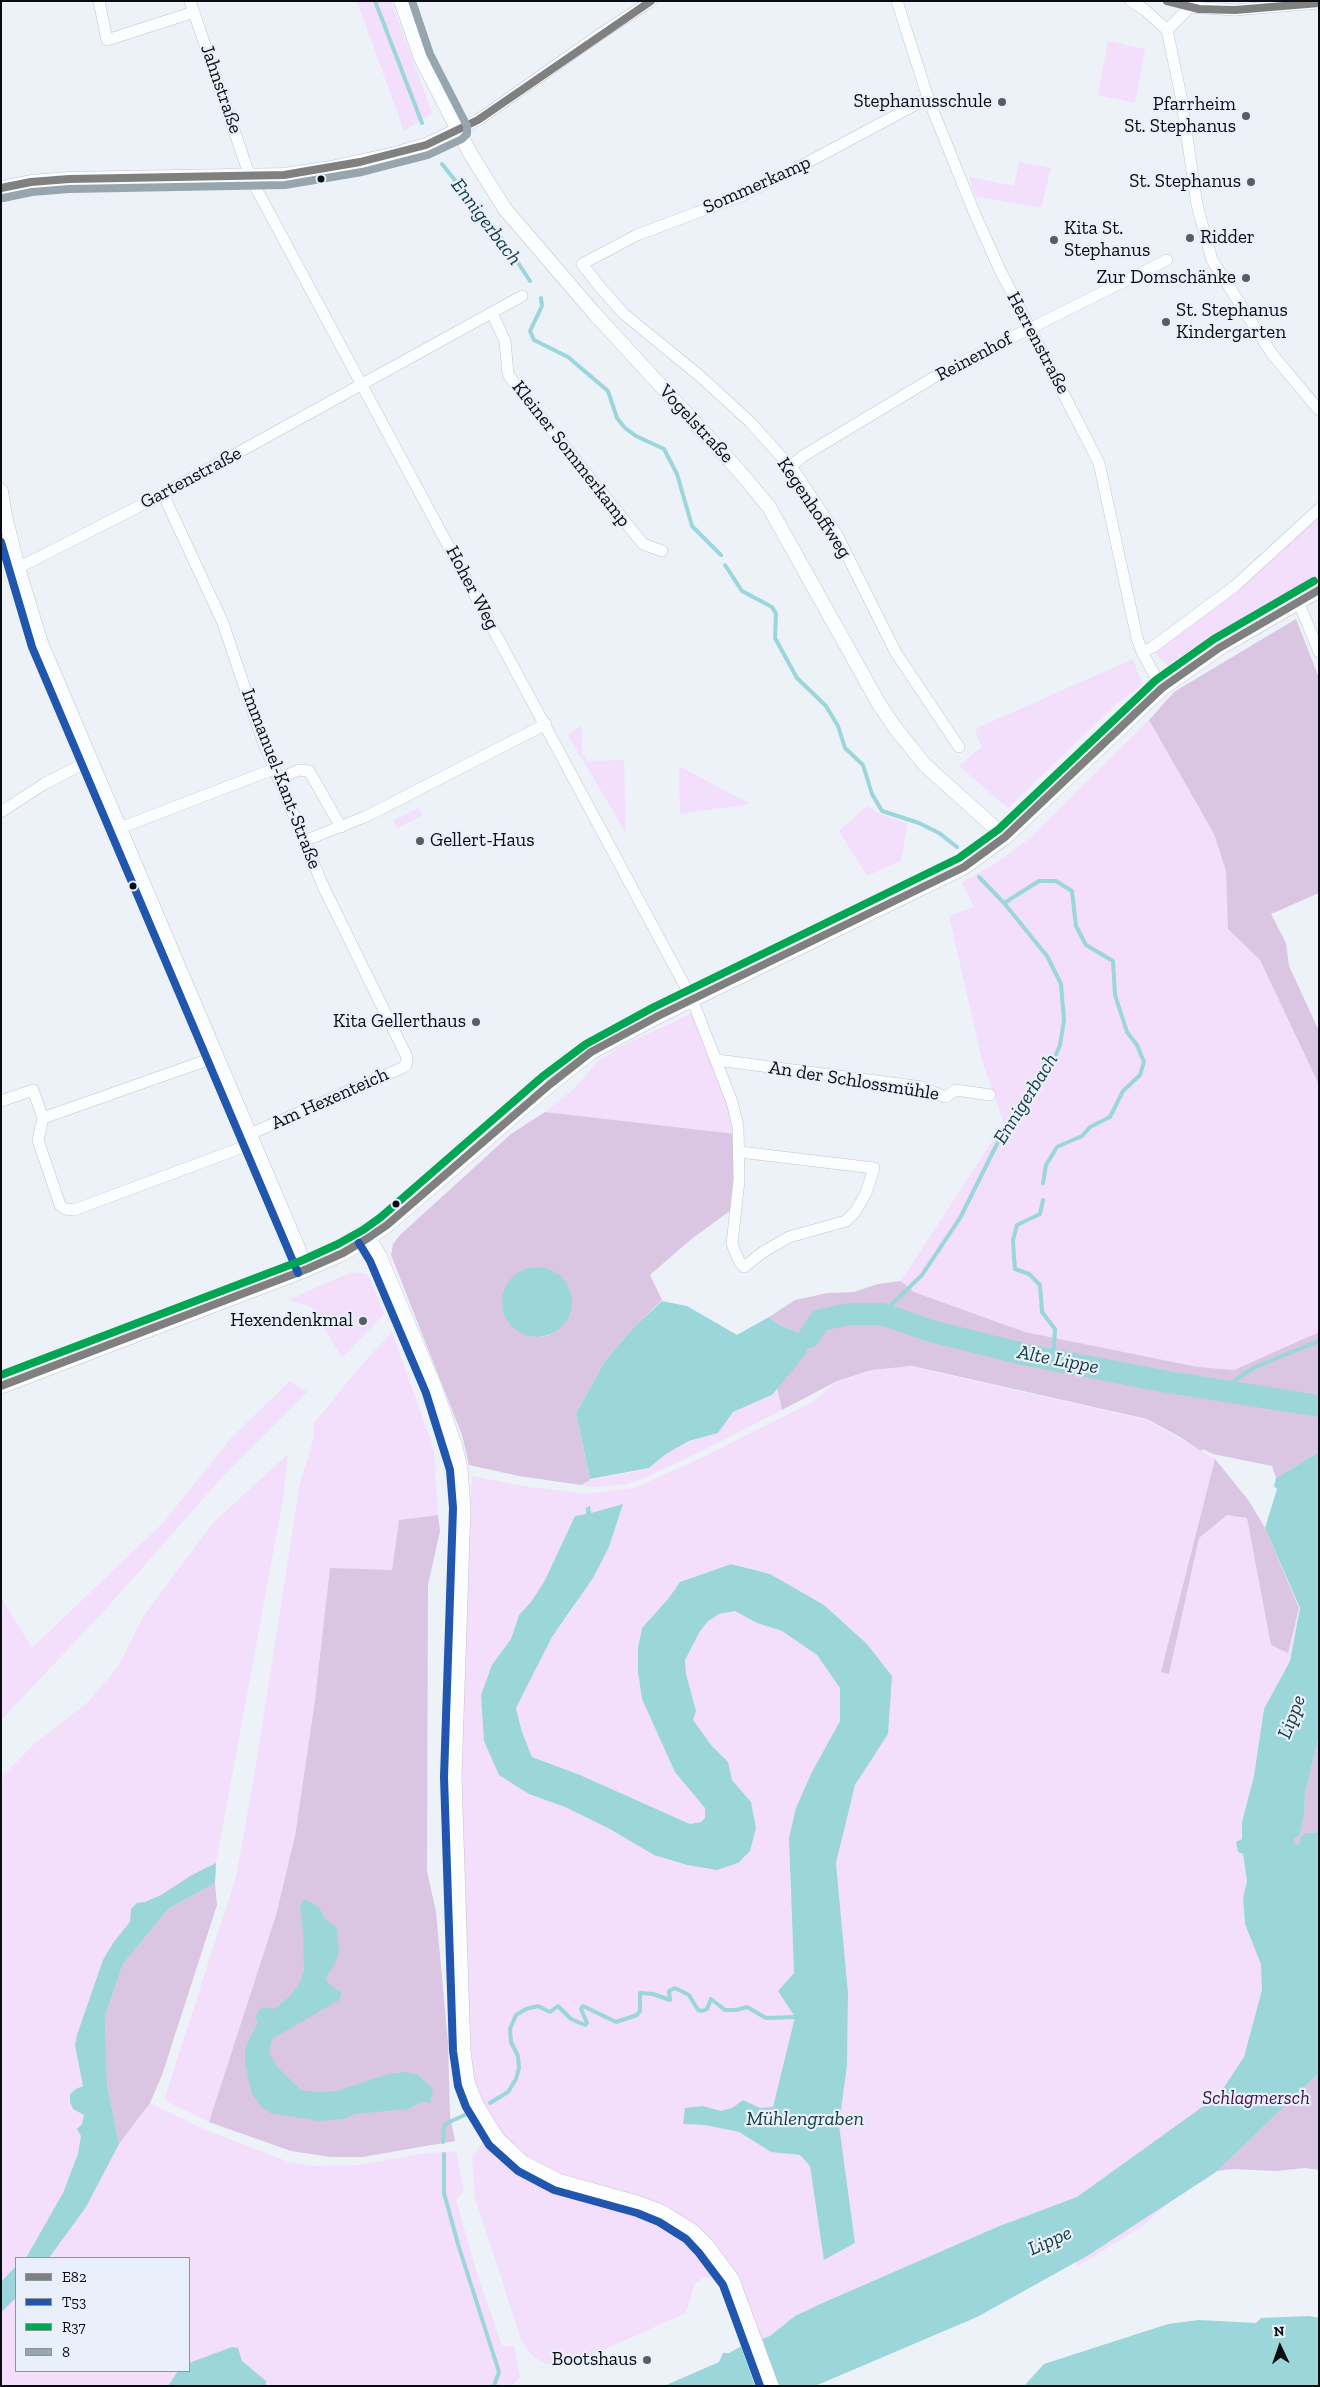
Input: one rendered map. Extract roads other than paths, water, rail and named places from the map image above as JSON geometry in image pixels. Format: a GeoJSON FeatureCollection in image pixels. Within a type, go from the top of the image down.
{"type":"FeatureCollection","features":[{"type":"Feature","properties":{"kind":"main road"},"geometry":{"type":"LineString","coordinates":[[1,1386],[307,1268],[368,1238],[420,1198],[580,1061],[605,1044],[692,999],[964,867],[1006,837],[1162,688],[1219,648],[1298,600],[1319,590]]}},
{"type":"Feature","properties":{"kind":"main road"},"geometry":{"type":"LineString","coordinates":[[368,1238],[378,1256],[435,1389],[446,1418],[460,1468],[463,1508],[454,1777],[463,2051],[467,2082],[476,2103],[497,2139],[523,2163],[558,2180],[640,2204],[663,2213],[692,2231],[713,2252],[727,2271],[771,2386]]}},
{"type":"Feature","properties":{"kind":"street"},"geometry":{"type":"LineString","coordinates":[[99,1],[108,40],[192,6]]}},
{"type":"Feature","properties":{"kind":"street","name":"Vogelstraße"},"geometry":{"type":"LineString","coordinates":[[401,1],[421,58],[458,130],[505,209],[594,313],[740,472],[769,508],[879,704],[896,729],[925,765],[1006,837]]}},
{"type":"Feature","properties":{"kind":"street"},"geometry":{"type":"LineString","coordinates":[[1,188],[31,182],[70,180],[284,175],[360,162],[426,145],[478,120],[651,1]]}},
{"type":"Feature","properties":{"kind":"street","name":"Herrenstraße"},"geometry":{"type":"LineString","coordinates":[[897,1],[928,98],[974,212],[999,268],[1100,463],[1142,652],[1162,688]]}},
{"type":"Feature","properties":{"kind":"street"},"geometry":{"type":"LineString","coordinates":[[1131,1],[1145,10],[1167,30],[1181,96],[1191,173],[1208,251],[1272,354],[1319,410]]}},
{"type":"Feature","properties":{"kind":"street"},"geometry":{"type":"LineString","coordinates":[[1167,30],[1191,4],[1235,10],[1319,3]]}},
{"type":"Feature","properties":{"kind":"street","name":"Jahnstraße"},"geometry":{"type":"LineString","coordinates":[[192,6],[250,177]]}},
{"type":"Feature","properties":{"kind":"street","name":"Sommerkamp"},"geometry":{"type":"LineString","coordinates":[[582,264],[637,235],[741,196],[799,168],[928,98]]}},
{"type":"Feature","properties":{"kind":"street","name":"Hoher Weg"},"geometry":{"type":"LineString","coordinates":[[250,177],[546,724],[692,999]]}},
{"type":"Feature","properties":{"kind":"street","name":"Reinenhof"},"geometry":{"type":"LineString","coordinates":[[790,467],[803,456],[941,373],[1167,260]]}},
{"type":"Feature","properties":{"kind":"street","name":"Kegenhoffweg"},"geometry":{"type":"LineString","coordinates":[[582,264],[624,314],[700,377],[750,422],[790,467],[836,535],[896,653],[959,747]]}},
{"type":"Feature","properties":{"kind":"street"},"geometry":{"type":"LineString","coordinates":[[362,384],[522,296]]}},
{"type":"Feature","properties":{"kind":"street","name":"Kleiner Sommerkamp"},"geometry":{"type":"LineString","coordinates":[[492,313],[505,341],[508,374],[517,387],[643,544],[662,551]]}},
{"type":"Feature","properties":{"kind":"street","name":"Gartenstraße"},"geometry":{"type":"LineString","coordinates":[[18,568],[163,494],[362,384]]}},
{"type":"Feature","properties":{"kind":"street"},"geometry":{"type":"LineString","coordinates":[[1,491],[3,517],[41,643],[89,760],[120,828],[307,1268]]}},
{"type":"Feature","properties":{"kind":"street","name":"Immanuel-Kant-Straße"},"geometry":{"type":"LineString","coordinates":[[163,494],[220,616],[276,774],[323,886],[400,1038],[408,1061]]}},
{"type":"Feature","properties":{"kind":"street"},"geometry":{"type":"LineString","coordinates":[[1142,652],[1153,648],[1235,586],[1319,509]]}},
{"type":"Feature","properties":{"kind":"street"},"geometry":{"type":"LineString","coordinates":[[1298,600],[1319,652]]}},
{"type":"Feature","properties":{"kind":"street"},"geometry":{"type":"LineString","coordinates":[[304,841],[341,827],[429,786],[546,724]]}},
{"type":"Feature","properties":{"kind":"street"},"geometry":{"type":"LineString","coordinates":[[1,812],[44,784],[89,760]]}},
{"type":"Feature","properties":{"kind":"street"},"geometry":{"type":"LineString","coordinates":[[120,828],[276,774],[299,770],[310,771],[341,827]]}},
{"type":"Feature","properties":{"kind":"street"},"geometry":{"type":"LineString","coordinates":[[692,999],[717,1060],[738,1126],[740,1152],[739,1180],[732,1244],[744,1267],[763,1252],[789,1237],[846,1221],[855,1212],[866,1193],[874,1168],[740,1152]]}},
{"type":"Feature","properties":{"kind":"street"},"geometry":{"type":"LineString","coordinates":[[1,1088],[4,1101],[33,1090],[43,1118],[216,1056]]}},
{"type":"Feature","properties":{"kind":"street","name":"An der Schlossmühle"},"geometry":{"type":"LineString","coordinates":[[717,1060],[922,1087],[945,1097],[956,1090],[990,1095]]}},
{"type":"Feature","properties":{"kind":"street","name":"Am Hexenteich"},"geometry":{"type":"LineString","coordinates":[[43,1118],[38,1140],[60,1205],[66,1209],[74,1210],[252,1138],[402,1068],[408,1061]]}},
{"type":"Feature","properties":{"kind":"water"},"geometry":{"type":"Polygon","coordinates":[[[537,1267],[550,1270],[562,1277],[569,1289],[572,1302],[569,1315],[562,1327],[550,1334],[537,1337],[524,1334],[512,1327],[505,1315],[502,1302],[505,1289],[512,1277],[524,1270],[537,1267]]]}},
{"type":"Feature","properties":{"kind":"water"},"geometry":{"type":"Polygon","coordinates":[[[662,1301],[687,1306],[737,1335],[769,1317],[781,1326],[809,1337],[806,1354],[772,1395],[733,1412],[718,1433],[689,1441],[666,1454],[649,1468],[590,1479],[576,1413],[605,1361],[634,1327],[662,1301]]]}},
{"type":"Feature","properties":{"kind":"water","name":"Lippe"},"geometry":{"type":"Polygon","coordinates":[[[1319,1452],[1319,1735],[1305,1795],[1300,1835],[1293,1840],[1295,1845],[1300,1843],[1301,1837],[1307,1833],[1319,1832],[1319,2073],[1216,2172],[1087,2256],[977,2317],[815,2386],[664,2386],[719,2362],[723,2353],[729,2353],[770,2336],[795,2316],[827,2301],[997,2227],[1077,2197],[1219,2095],[1244,2057],[1262,1990],[1261,1964],[1245,1924],[1243,1898],[1247,1881],[1243,1854],[1238,1852],[1236,1842],[1242,1839],[1242,1822],[1254,1776],[1264,1709],[1290,1661],[1300,1608],[1265,1528],[1277,1489],[1274,1486],[1276,1478],[1319,1452]]]}},
{"type":"Feature","properties":{"kind":"water","name":"Mühlengraben"},"geometry":{"type":"Polygon","coordinates":[[[623,1504],[609,1547],[593,1578],[552,1637],[516,1708],[522,1732],[532,1757],[580,1775],[690,1824],[701,1822],[705,1818],[705,1808],[675,1772],[642,1699],[638,1672],[638,1648],[642,1628],[668,1599],[680,1582],[731,1564],[770,1574],[824,1605],[867,1644],[892,1676],[888,1734],[855,1785],[836,1863],[848,1993],[847,2065],[839,2125],[855,2243],[824,2260],[810,2166],[800,2155],[771,2152],[739,2132],[705,2125],[683,2124],[685,2108],[702,2106],[721,2111],[732,2108],[743,2100],[760,2108],[773,2107],[795,2017],[778,1991],[794,1973],[789,1838],[796,1808],[811,1774],[840,1721],[840,1688],[817,1655],[782,1631],[757,1623],[735,1611],[719,1614],[707,1622],[699,1633],[685,1660],[686,1674],[696,1711],[693,1720],[712,1746],[728,1762],[732,1780],[751,1802],[756,1828],[750,1851],[738,1863],[717,1870],[687,1865],[654,1855],[610,1829],[565,1807],[529,1794],[499,1775],[484,1741],[481,1695],[492,1665],[511,1639],[519,1615],[531,1602],[544,1582],[575,1516],[586,1514],[586,1508],[590,1506],[591,1513],[623,1504]]]}},
{"type":"Feature","properties":{"kind":"water"},"geometry":{"type":"Polygon","coordinates":[[[216,1863],[215,1883],[168,1909],[123,1964],[105,2016],[107,2084],[119,2144],[86,2207],[50,2257],[27,2257],[63,2193],[78,2154],[81,2136],[77,2129],[82,2124],[84,2115],[73,2109],[70,2102],[70,2094],[83,2086],[75,2045],[103,1960],[113,1943],[130,1922],[131,1909],[137,1903],[145,1902],[161,1895],[192,1875],[216,1863]]]}},
{"type":"Feature","properties":{"kind":"water"},"geometry":{"type":"Polygon","coordinates":[[[305,1899],[319,1907],[325,1919],[337,1928],[339,1952],[326,1980],[341,1992],[341,1996],[339,2000],[272,2039],[269,2052],[277,2067],[301,2090],[319,2092],[337,2091],[388,2074],[404,2072],[417,2074],[433,2089],[430,2104],[423,2101],[408,2109],[355,2114],[343,2119],[319,2121],[270,2113],[262,2107],[252,2094],[245,2064],[245,2048],[258,2022],[255,2017],[262,2007],[274,2009],[289,1997],[298,1986],[304,1972],[300,1906],[305,1899]]]}},
{"type":"Feature","properties":{"kind":"water"},"geometry":{"type":"Polygon","coordinates":[[[15,2267],[15,2299],[1,2312],[1,2282],[15,2267]]]}},
{"type":"Feature","properties":{"kind":"water"},"geometry":{"type":"Polygon","coordinates":[[[1309,2316],[1319,2318],[1319,2386],[1024,2386],[1044,2364],[1168,2324],[1199,2320],[1256,2323],[1261,2318],[1309,2316]]]}},
{"type":"Feature","properties":{"kind":"water"},"geometry":{"type":"Polygon","coordinates":[[[232,2347],[238,2348],[242,2361],[266,2381],[266,2386],[168,2386],[177,2372],[190,2372],[190,2363],[232,2347]]]}},
{"type":"Feature","properties":{"kind":"waterway","name":"Ennigerbach"},"geometry":{"type":"LineString","coordinates":[[375,1],[422,123]]}},
{"type":"Feature","properties":{"kind":"waterway","name":"Ennigerbach"},"geometry":{"type":"LineString","coordinates":[[442,164],[503,240],[530,281]]}},
{"type":"Feature","properties":{"kind":"waterway","name":"Ennigerbach"},"geometry":{"type":"LineString","coordinates":[[541,298],[542,306],[530,331],[534,340],[568,357],[608,391],[617,418],[625,428],[636,436],[664,449],[677,474],[692,526],[721,555]]}},
{"type":"Feature","properties":{"kind":"waterway","name":"Ennigerbach"},"geometry":{"type":"LineString","coordinates":[[725,565],[742,591],[772,607],[776,614],[775,638],[797,678],[826,706],[838,726],[845,748],[863,765],[872,794],[882,811],[919,823],[939,833],[957,847]]}},
{"type":"Feature","properties":{"kind":"waterway","name":"Ennigerbach"},"geometry":{"type":"LineString","coordinates":[[882,1314],[922,1275],[960,1218],[1000,1138],[1052,1064],[1060,1045],[1064,1020],[1061,984],[1047,956],[1004,903],[979,877]]}},
{"type":"Feature","properties":{"kind":"waterway"},"geometry":{"type":"LineString","coordinates":[[1004,903],[1039,881],[1056,881],[1072,891],[1076,926],[1086,945],[1113,961],[1115,995],[1127,1032],[1137,1045],[1144,1062],[1140,1075],[1123,1091],[1110,1117],[1090,1127],[1082,1136],[1057,1147],[1046,1165],[1043,1183]]}},
{"type":"Feature","properties":{"kind":"waterway"},"geometry":{"type":"LineString","coordinates":[[1043,1200],[1040,1214],[1017,1225],[1013,1240],[1014,1257],[1015,1269],[1029,1274],[1040,1285],[1042,1312],[1055,1329],[1053,1360]]}},
{"type":"Feature","properties":{"kind":"waterway","name":"Alte Lippe"},"geometry":{"type":"LineString","coordinates":[[809,1337],[820,1320],[850,1314],[882,1314],[931,1331],[1027,1355],[1168,1382],[1319,1406]]}},
{"type":"Feature","properties":{"kind":"waterway"},"geometry":{"type":"LineString","coordinates":[[1225,1391],[1238,1378],[1255,1367],[1319,1341]]}},
{"type":"Feature","properties":{"kind":"waterway"},"geometry":{"type":"LineString","coordinates":[[490,2103],[508,2092],[516,2079],[519,2068],[518,2056],[511,2042],[510,2029],[516,2015],[526,2009],[538,2006],[550,2012],[558,2006],[571,2019],[585,2025],[587,2023],[581,2009],[583,2006],[616,2022],[637,2015],[640,2011],[640,1993],[653,1994],[670,2000],[669,1991],[675,1988],[689,1995],[698,2010],[702,2011],[707,2009],[711,1999],[725,2010],[747,2007],[766,2018],[795,2017]]}},
{"type":"Feature","properties":{"kind":"waterway"},"geometry":{"type":"LineString","coordinates":[[443,2142],[444,2127],[447,2123],[467,2114]]}},
{"type":"Feature","properties":{"kind":"waterway"},"geometry":{"type":"LineString","coordinates":[[444,2154],[444,2193],[458,2244],[499,2372],[494,2386]]}},
{"type":"Feature","properties":{"kind":"place","name":"Stephanusschule"},"geometry":{"type":"Point","coordinates":[1002,102]}},
{"type":"Feature","properties":{"kind":"place","name":"Pfarrheim St. Stephanus"},"geometry":{"type":"Point","coordinates":[1246,116]}},
{"type":"Feature","properties":{"kind":"place","name":"St. Stephanus"},"geometry":{"type":"Point","coordinates":[1251,182]}},
{"type":"Feature","properties":{"kind":"place","name":"Ridder"},"geometry":{"type":"Point","coordinates":[1190,238]}},
{"type":"Feature","properties":{"kind":"place","name":"Kita St. Stephanus"},"geometry":{"type":"Point","coordinates":[1054,240]}},
{"type":"Feature","properties":{"kind":"place","name":"Zur Domschänke"},"geometry":{"type":"Point","coordinates":[1246,278]}},
{"type":"Feature","properties":{"kind":"place","name":"St. Stephanus Kindergarten"},"geometry":{"type":"Point","coordinates":[1166,322]}},
{"type":"Feature","properties":{"kind":"place","name":"Gellert-Haus"},"geometry":{"type":"Point","coordinates":[420,841]}},
{"type":"Feature","properties":{"kind":"place","name":"Kita Gellerthaus"},"geometry":{"type":"Point","coordinates":[476,1022]}},
{"type":"Feature","properties":{"kind":"place","name":"Hexendenkmal"},"geometry":{"type":"Point","coordinates":[363,1321]}},
{"type":"Feature","properties":{"kind":"place","name":"Bootshaus"},"geometry":{"type":"Point","coordinates":[647,2360]}},
{"type":"Feature","properties":{"kind":"park label","name":"Schlagmersch"},"geometry":{"type":"Point","coordinates":[1256,2099]}}]}
